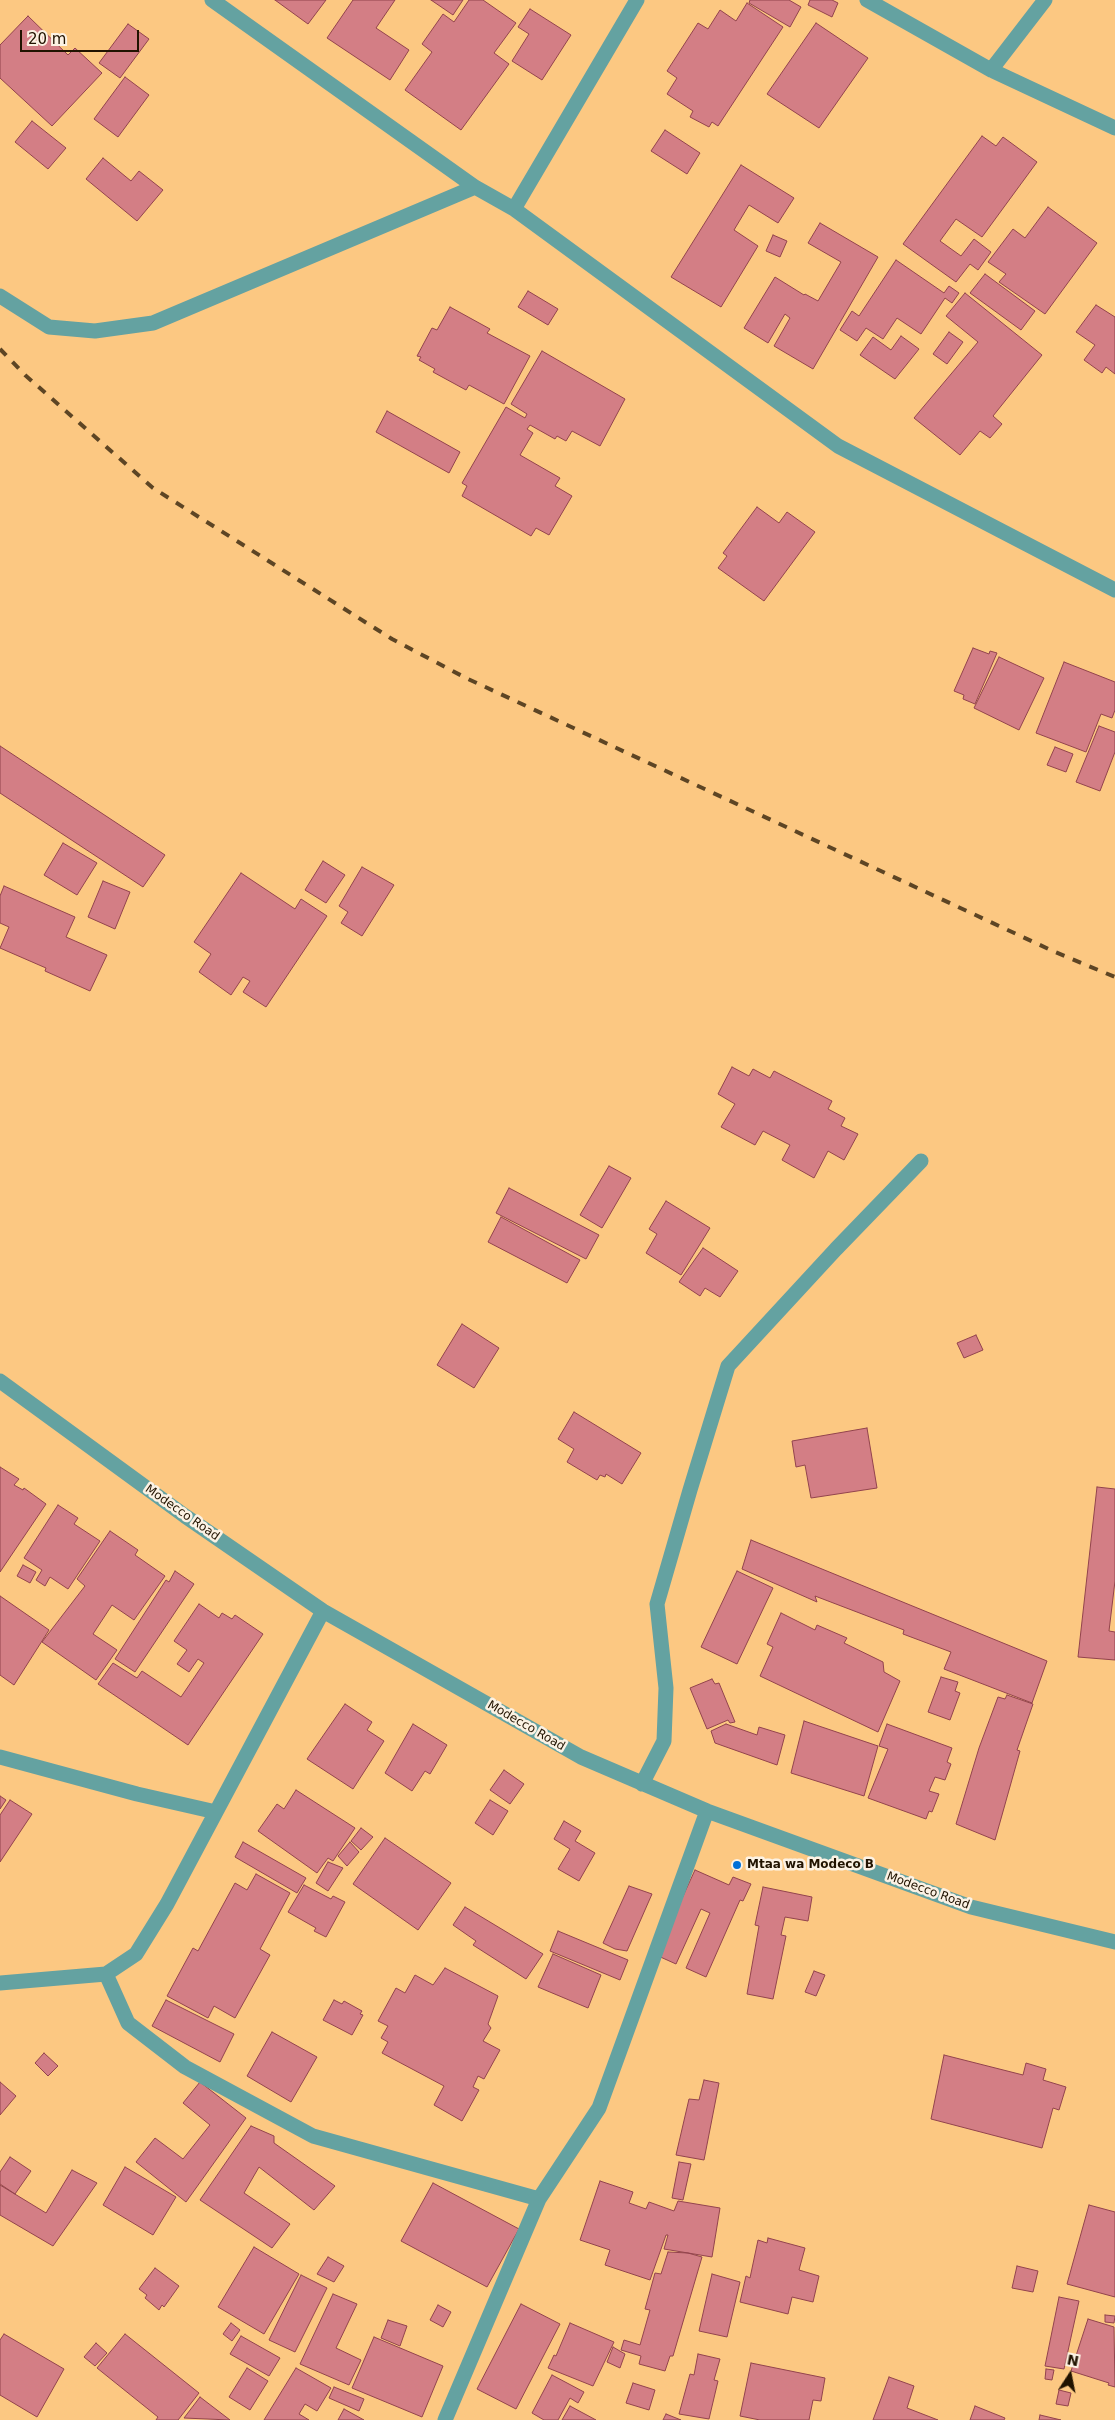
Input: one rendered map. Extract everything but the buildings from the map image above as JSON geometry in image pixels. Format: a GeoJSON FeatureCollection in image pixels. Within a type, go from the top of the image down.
{"type":"FeatureCollection","features":[{"type":"Feature","properties":{"kind":"street"},"geometry":{"type":"LineString","coordinates":[[212,0],[475,187],[514,209],[838,446],[1115,590]]}},
{"type":"Feature","properties":{"kind":"street"},"geometry":{"type":"LineString","coordinates":[[514,209],[637,0]]}},
{"type":"Feature","properties":{"kind":"street"},"geometry":{"type":"LineString","coordinates":[[867,0],[991,70],[1115,128]]}},
{"type":"Feature","properties":{"kind":"street"},"geometry":{"type":"LineString","coordinates":[[991,70],[1045,0]]}},
{"type":"Feature","properties":{"kind":"street"},"geometry":{"type":"LineString","coordinates":[[0,296],[49,327],[95,332],[153,323],[475,187]]}},
{"type":"Feature","properties":{"kind":"street"},"geometry":{"type":"LineString","coordinates":[[642,1784],[664,1741],[666,1688],[658,1604],[728,1366],[836,1248],[921,1161]]}},
{"type":"Feature","properties":{"kind":"street","name":"Modecco Road"},"geometry":{"type":"LineString","coordinates":[[0,1381],[185,1516],[323,1611],[581,1757],[708,1811],[971,1907],[1115,1942]]}},
{"type":"Feature","properties":{"kind":"street"},"geometry":{"type":"LineString","coordinates":[[0,1983],[106,1974],[136,1954],[167,1904],[323,1611]]}},
{"type":"Feature","properties":{"kind":"street"},"geometry":{"type":"LineString","coordinates":[[0,1757],[137,1794],[216,1812]]}},
{"type":"Feature","properties":{"kind":"street"},"geometry":{"type":"LineString","coordinates":[[445,2420],[539,2198],[599,2108],[708,1811]]}},
{"type":"Feature","properties":{"kind":"street"},"geometry":{"type":"LineString","coordinates":[[106,1974],[128,2023],[185,2067],[313,2136],[539,2198]]}},
{"type":"Feature","properties":{"kind":"railway"},"geometry":{"type":"LineString","coordinates":[[0,349],[25,375],[153,488],[392,639],[466,678],[1055,952],[1115,977]]}},
{"type":"Feature","properties":{"kind":"place","name":"Mtaa wa Modeco B"},"geometry":{"type":"Point","coordinates":[737,1865]}}]}
